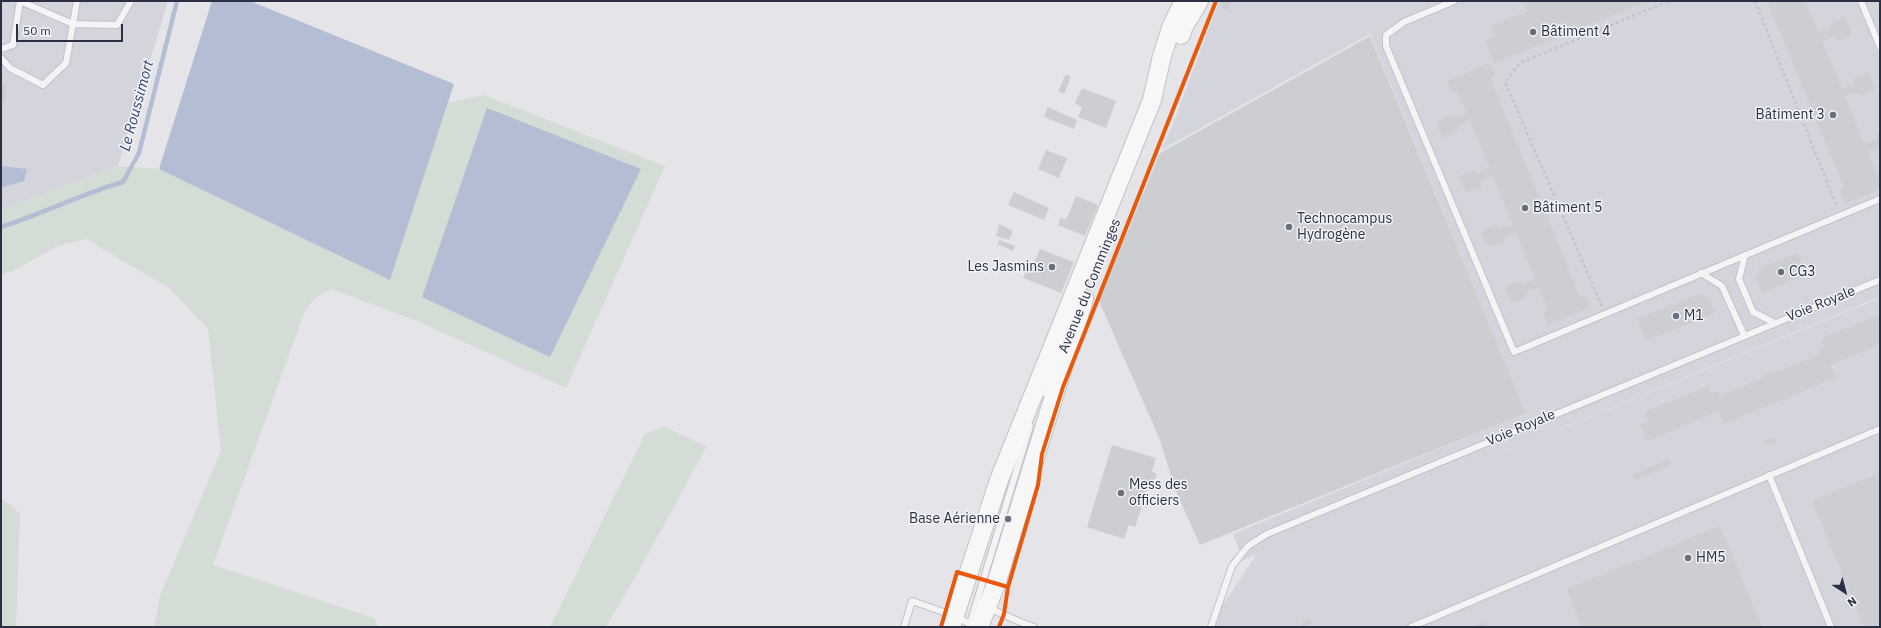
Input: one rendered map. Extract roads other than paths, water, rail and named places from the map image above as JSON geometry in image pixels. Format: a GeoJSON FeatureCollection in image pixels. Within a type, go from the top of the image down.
{"type":"FeatureCollection","features":[{"type":"Feature","properties":{"kind":"main road","name":"Avenue du Comminges"},"geometry":{"type":"LineString","coordinates":[[982,579],[999,480],[1152,100],[1162,56],[1172,25],[1184,1]]}},
{"type":"Feature","properties":{"kind":"main road","name":"Avenue du Comminges"},"geometry":{"type":"LineString","coordinates":[[982,579],[1082,305],[1160,110],[1183,28],[1199,1]]}},
{"type":"Feature","properties":{"kind":"main road"},"geometry":{"type":"LineString","coordinates":[[970,621],[982,579]]}},
{"type":"Feature","properties":{"kind":"main road"},"geometry":{"type":"LineString","coordinates":[[970,621],[982,579]]}},
{"type":"Feature","properties":{"kind":"lane"},"geometry":{"type":"LineString","coordinates":[[1,49],[13,45],[20,1],[73,24],[118,25],[132,1]]}},
{"type":"Feature","properties":{"kind":"lane"},"geometry":{"type":"LineString","coordinates":[[1,58],[10,68],[43,85],[66,64],[77,1]]}},
{"type":"Feature","properties":{"kind":"lane"},"geometry":{"type":"LineString","coordinates":[[1454,1],[1404,22],[1386,35],[1386,46],[1514,352],[1880,199]]}},
{"type":"Feature","properties":{"kind":"lane"},"geometry":{"type":"LineString","coordinates":[[1861,1],[1880,47]]}},
{"type":"Feature","properties":{"kind":"lane"},"geometry":{"type":"LineString","coordinates":[[1746,255],[1739,279],[1753,312],[1776,323]]}},
{"type":"Feature","properties":{"kind":"lane"},"geometry":{"type":"LineString","coordinates":[[1702,273],[1722,286],[1744,336]]}},
{"type":"Feature","properties":{"kind":"lane","name":"Voie Royale"},"geometry":{"type":"LineString","coordinates":[[1211,627],[1232,566],[1248,546],[1267,534],[1880,280]]}},
{"type":"Feature","properties":{"kind":"lane","name":"Avenue du Comminges"},"geometry":{"type":"LineString","coordinates":[[1041,400],[1082,305]]}},
{"type":"Feature","properties":{"kind":"lane"},"geometry":{"type":"LineString","coordinates":[[982,579],[1031,422]]}},
{"type":"Feature","properties":{"kind":"lane"},"geometry":{"type":"LineString","coordinates":[[1411,627],[1769,475],[1880,430]]}},
{"type":"Feature","properties":{"kind":"lane"},"geometry":{"type":"LineString","coordinates":[[1769,475],[1831,627]]}},
{"type":"Feature","properties":{"kind":"lane"},"geometry":{"type":"LineString","coordinates":[[904,627],[912,601],[970,621],[1018,622],[1035,627]]}},
{"type":"Feature","properties":{"kind":"water"},"geometry":{"type":"Polygon","coordinates":[[[212,1],[250,1],[454,84],[390,280],[159,169],[212,1]]]}},
{"type":"Feature","properties":{"kind":"water"},"geometry":{"type":"Polygon","coordinates":[[[487,108],[641,169],[550,357],[422,297],[487,108]]]}},
{"type":"Feature","properties":{"kind":"water"},"geometry":{"type":"Polygon","coordinates":[[[1,166],[27,169],[24,181],[1,188],[1,166]]]}},
{"type":"Feature","properties":{"kind":"waterway","name":"Le Roussimort"},"geometry":{"type":"LineString","coordinates":[[1,227],[92,192],[123,182],[139,153],[177,1]]}},
{"type":"Feature","properties":{"kind":"place","name":"Bâtiment 4"},"geometry":{"type":"Point","coordinates":[1533,32]}},
{"type":"Feature","properties":{"kind":"place","name":"Bâtiment 3"},"geometry":{"type":"Point","coordinates":[1833,115]}},
{"type":"Feature","properties":{"kind":"place","name":"Bâtiment 5"},"geometry":{"type":"Point","coordinates":[1525,208]}},
{"type":"Feature","properties":{"kind":"place","name":"Technocampus Hydrogène"},"geometry":{"type":"Point","coordinates":[1289,227]}},
{"type":"Feature","properties":{"kind":"place","name":"Les Jasmins"},"geometry":{"type":"Point","coordinates":[1052,267]}},
{"type":"Feature","properties":{"kind":"place","name":"CG3"},"geometry":{"type":"Point","coordinates":[1781,272]}},
{"type":"Feature","properties":{"kind":"place","name":"M1"},"geometry":{"type":"Point","coordinates":[1676,316]}},
{"type":"Feature","properties":{"kind":"place","name":"Mess des officiers"},"geometry":{"type":"Point","coordinates":[1121,493]}},
{"type":"Feature","properties":{"kind":"place","name":"Base Aérienne"},"geometry":{"type":"Point","coordinates":[1008,519]}},
{"type":"Feature","properties":{"kind":"place","name":"HM5"},"geometry":{"type":"Point","coordinates":[1688,558]}}]}
